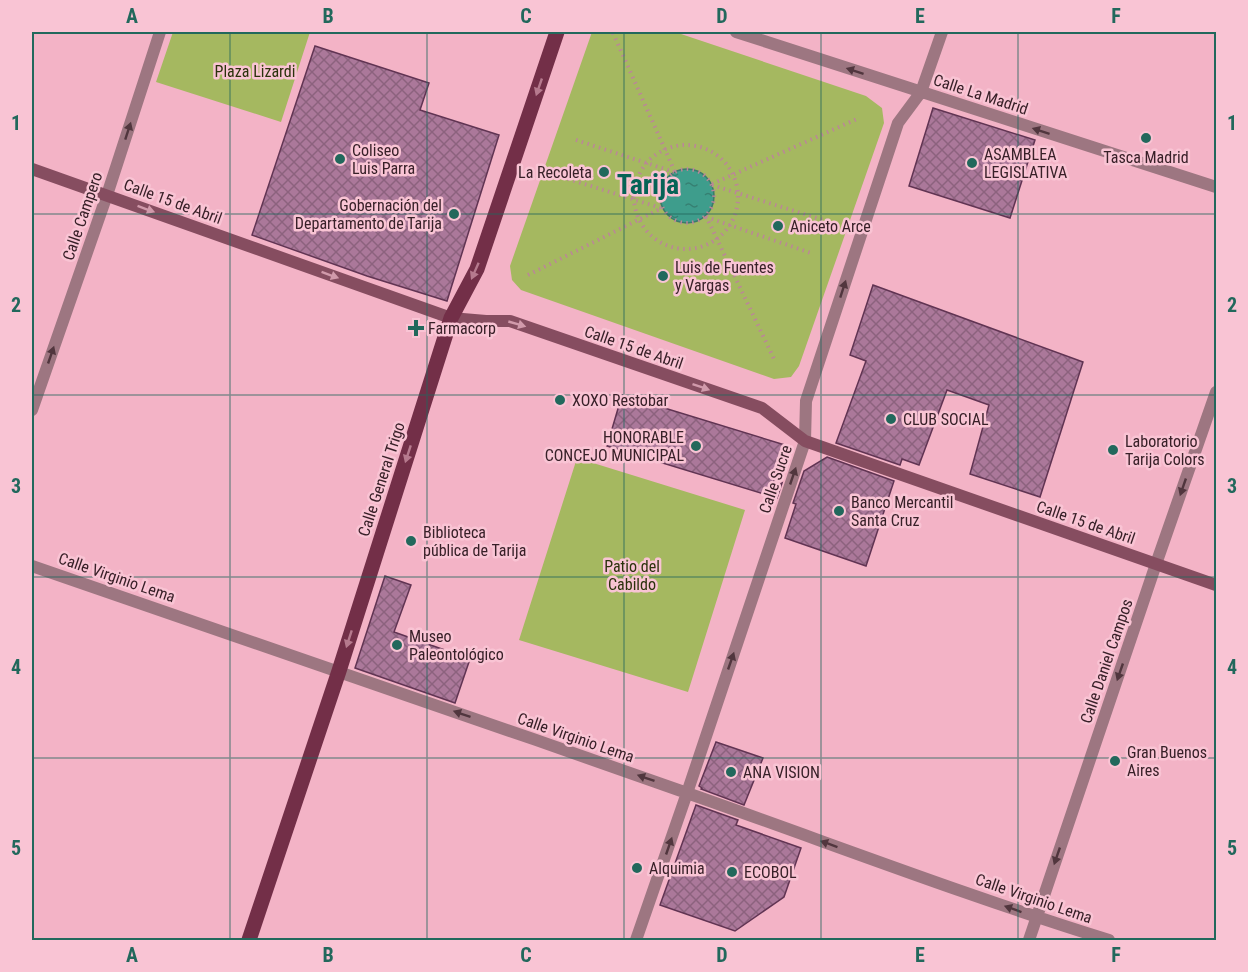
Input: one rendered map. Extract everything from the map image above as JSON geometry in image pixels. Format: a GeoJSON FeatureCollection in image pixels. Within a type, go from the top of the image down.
{"type":"FeatureCollection","features":[{"type":"Feature","properties":{"kind":"main road","name":"Calle General Trigo"},"geometry":{"type":"LineString","coordinates":[[249,940],[339,671],[451,318],[477,269],[558,32]]}},
{"type":"Feature","properties":{"kind":"street","name":"Calle Campero"},"geometry":{"type":"LineString","coordinates":[[32,410],[107,195],[160,32]]}},
{"type":"Feature","properties":{"kind":"street","name":"Calle La Madrid"},"geometry":{"type":"LineString","coordinates":[[736,32],[1216,188]]}},
{"type":"Feature","properties":{"kind":"street","name":"Calle Sucre"},"geometry":{"type":"LineString","coordinates":[[636,940],[805,441],[806,401],[898,123],[921,92],[942,32]]}},
{"type":"Feature","properties":{"kind":"street","name":"Calle 15 de Abril"},"geometry":{"type":"LineString","coordinates":[[32,169],[451,318],[510,321],[751,404],[762,408],[805,441],[1216,585]]}},
{"type":"Feature","properties":{"kind":"street","name":"Calle Daniel Campos"},"geometry":{"type":"LineString","coordinates":[[1029,940],[1216,393]]}},
{"type":"Feature","properties":{"kind":"street","name":"Calle Virginio Lema"},"geometry":{"type":"LineString","coordinates":[[32,566],[687,793],[1036,918],[1109,940]]}},
{"type":"Feature","properties":{"kind":"path"},"geometry":{"type":"LineString","coordinates":[[613,33],[675,172]]}},
{"type":"Feature","properties":{"kind":"path"},"geometry":{"type":"LineString","coordinates":[[712,184],[859,118]]}},
{"type":"Feature","properties":{"kind":"path"},"geometry":{"type":"LineString","coordinates":[[576,140],[675,172]]}},
{"type":"Feature","properties":{"kind":"path"},"geometry":{"type":"LineString","coordinates":[[681,146],[697,146],[712,152],[724,162],[737,184],[737,210],[730,225],[717,239],[703,246],[688,249],[673,247],[659,241],[639,219],[634,200],[640,174],[647,163],[665,150],[681,146]]}},
{"type":"Feature","properties":{"kind":"path"},"geometry":{"type":"LineString","coordinates":[[683,169],[700,172],[712,184],[714,201],[711,210],[699,222],[681,223],[673,221],[666,215],[659,200],[659,191],[668,177],[675,172],[683,169]]}},
{"type":"Feature","properties":{"kind":"path"},"geometry":{"type":"LineString","coordinates":[[562,177],[662,208]]}},
{"type":"Feature","properties":{"kind":"path"},"geometry":{"type":"LineString","coordinates":[[712,184],[823,220]]}},
{"type":"Feature","properties":{"kind":"path"},"geometry":{"type":"LineString","coordinates":[[528,274],[662,208]]}},
{"type":"Feature","properties":{"kind":"path"},"geometry":{"type":"LineString","coordinates":[[706,216],[811,253]]}},
{"type":"Feature","properties":{"kind":"path"},"geometry":{"type":"LineString","coordinates":[[706,216],[774,359]]}},
{"type":"Feature","properties":{"kind":"green space","name":"Plaza Lizardi"},"geometry":{"type":"Polygon","coordinates":[[[173,32],[310,32],[281,122],[156,82],[173,32]]]}},
{"type":"Feature","properties":{"kind":"green space"},"geometry":{"type":"Polygon","coordinates":[[[592,32],[675,32],[866,96],[882,108],[884,123],[799,366],[791,377],[774,379],[521,290],[512,280],[510,266],[592,32]]]}},
{"type":"Feature","properties":{"kind":"green space","name":"Patio del Cabildo"},"geometry":{"type":"Polygon","coordinates":[[[577,458],[745,510],[688,692],[519,640],[577,458]]]}},
{"type":"Feature","properties":{"kind":"water"},"geometry":{"type":"Polygon","coordinates":[[[682,169],[692,169],[702,173],[710,181],[714,196],[710,211],[702,219],[692,223],[682,223],[672,219],[664,211],[660,201],[660,191],[664,181],[672,173],[682,169]]]}},
{"type":"Feature","properties":{"kind":"building","name":"Coliseo Luis Parra"},"geometry":{"type":"Polygon","coordinates":[[[315,46],[429,83],[420,110],[499,135],[447,301],[367,276],[252,235],[315,46]]]}},
{"type":"Feature","properties":{"kind":"building","name":"ASAMBLEA LEGISLATIVA"},"geometry":{"type":"Polygon","coordinates":[[[933,108],[1035,140],[1010,218],[909,186],[933,108]]]}},
{"type":"Feature","properties":{"kind":"building"},"geometry":{"type":"Polygon","coordinates":[[[873,285],[1083,362],[1040,497],[970,474],[989,405],[947,390],[919,465],[902,459],[900,465],[836,443],[866,361],[850,355],[873,285]]]}},
{"type":"Feature","properties":{"kind":"building","name":"HONORABLE CONCEJO MUNICIPAL"},"geometry":{"type":"Polygon","coordinates":[[[622,395],[785,445],[771,489],[782,483],[777,498],[607,446],[622,395]]]}},
{"type":"Feature","properties":{"kind":"building","name":"Banco Mercantil Santa Cruz"},"geometry":{"type":"Polygon","coordinates":[[[827,457],[894,481],[866,566],[785,538],[796,504],[793,503],[804,471],[827,457]]]}},
{"type":"Feature","properties":{"kind":"building","name":"Museo Paleontológico"},"geometry":{"type":"Polygon","coordinates":[[[385,576],[411,585],[394,632],[470,659],[455,703],[355,668],[385,576]]]}},
{"type":"Feature","properties":{"kind":"building","name":"ANA VISION"},"geometry":{"type":"Polygon","coordinates":[[[716,742],[763,758],[744,805],[701,789],[699,786],[716,742]]]}},
{"type":"Feature","properties":{"kind":"building","name":"ECOBOL"},"geometry":{"type":"Polygon","coordinates":[[[696,805],[738,820],[736,825],[801,848],[784,897],[735,931],[660,905],[696,805]]]}},
{"type":"Feature","properties":{"kind":"place","name":"Tasca Madrid"},"geometry":{"type":"Point","coordinates":[1146,138]}},
{"type":"Feature","properties":{"kind":"place","name":"Coliseo Luis Parra"},"geometry":{"type":"Point","coordinates":[340,159]}},
{"type":"Feature","properties":{"kind":"place","name":"ASAMBLEA LEGISLATIVA"},"geometry":{"type":"Point","coordinates":[972,163]}},
{"type":"Feature","properties":{"kind":"place","name":"La Recoleta"},"geometry":{"type":"Point","coordinates":[604,172]}},
{"type":"Feature","properties":{"kind":"place","name":"Gobernación del Departamento de Tarija"},"geometry":{"type":"Point","coordinates":[454,214]}},
{"type":"Feature","properties":{"kind":"place","name":"Aniceto Arce"},"geometry":{"type":"Point","coordinates":[778,226]}},
{"type":"Feature","properties":{"kind":"place","name":"Luis de Fuentes y Vargas"},"geometry":{"type":"Point","coordinates":[663,276]}},
{"type":"Feature","properties":{"kind":"place","name":"Farmacorp"},"geometry":{"type":"Point","coordinates":[416,328]}},
{"type":"Feature","properties":{"kind":"place","name":"XOXO Restobar"},"geometry":{"type":"Point","coordinates":[560,400]}},
{"type":"Feature","properties":{"kind":"place","name":"CLUB SOCIAL"},"geometry":{"type":"Point","coordinates":[891,419]}},
{"type":"Feature","properties":{"kind":"place","name":"HONORABLE CONCEJO MUNICIPAL"},"geometry":{"type":"Point","coordinates":[696,446]}},
{"type":"Feature","properties":{"kind":"place","name":"Laboratorio Tarija Colors"},"geometry":{"type":"Point","coordinates":[1113,450]}},
{"type":"Feature","properties":{"kind":"place","name":"Banco Mercantil Santa Cruz"},"geometry":{"type":"Point","coordinates":[839,511]}},
{"type":"Feature","properties":{"kind":"place","name":"Biblioteca pública de Tarija"},"geometry":{"type":"Point","coordinates":[411,541]}},
{"type":"Feature","properties":{"kind":"place","name":"Museo Paleontológico"},"geometry":{"type":"Point","coordinates":[397,645]}},
{"type":"Feature","properties":{"kind":"place","name":"Gran Buenos Aires"},"geometry":{"type":"Point","coordinates":[1115,761]}},
{"type":"Feature","properties":{"kind":"place","name":"ANA VISION"},"geometry":{"type":"Point","coordinates":[731,772]}},
{"type":"Feature","properties":{"kind":"place","name":"Alquimia"},"geometry":{"type":"Point","coordinates":[637,868]}},
{"type":"Feature","properties":{"kind":"place","name":"ECOBOL"},"geometry":{"type":"Point","coordinates":[732,872]}},
{"type":"Feature","properties":{"kind":"district","name":"Tarija"},"geometry":{"type":"Point","coordinates":[648,184]}}]}
